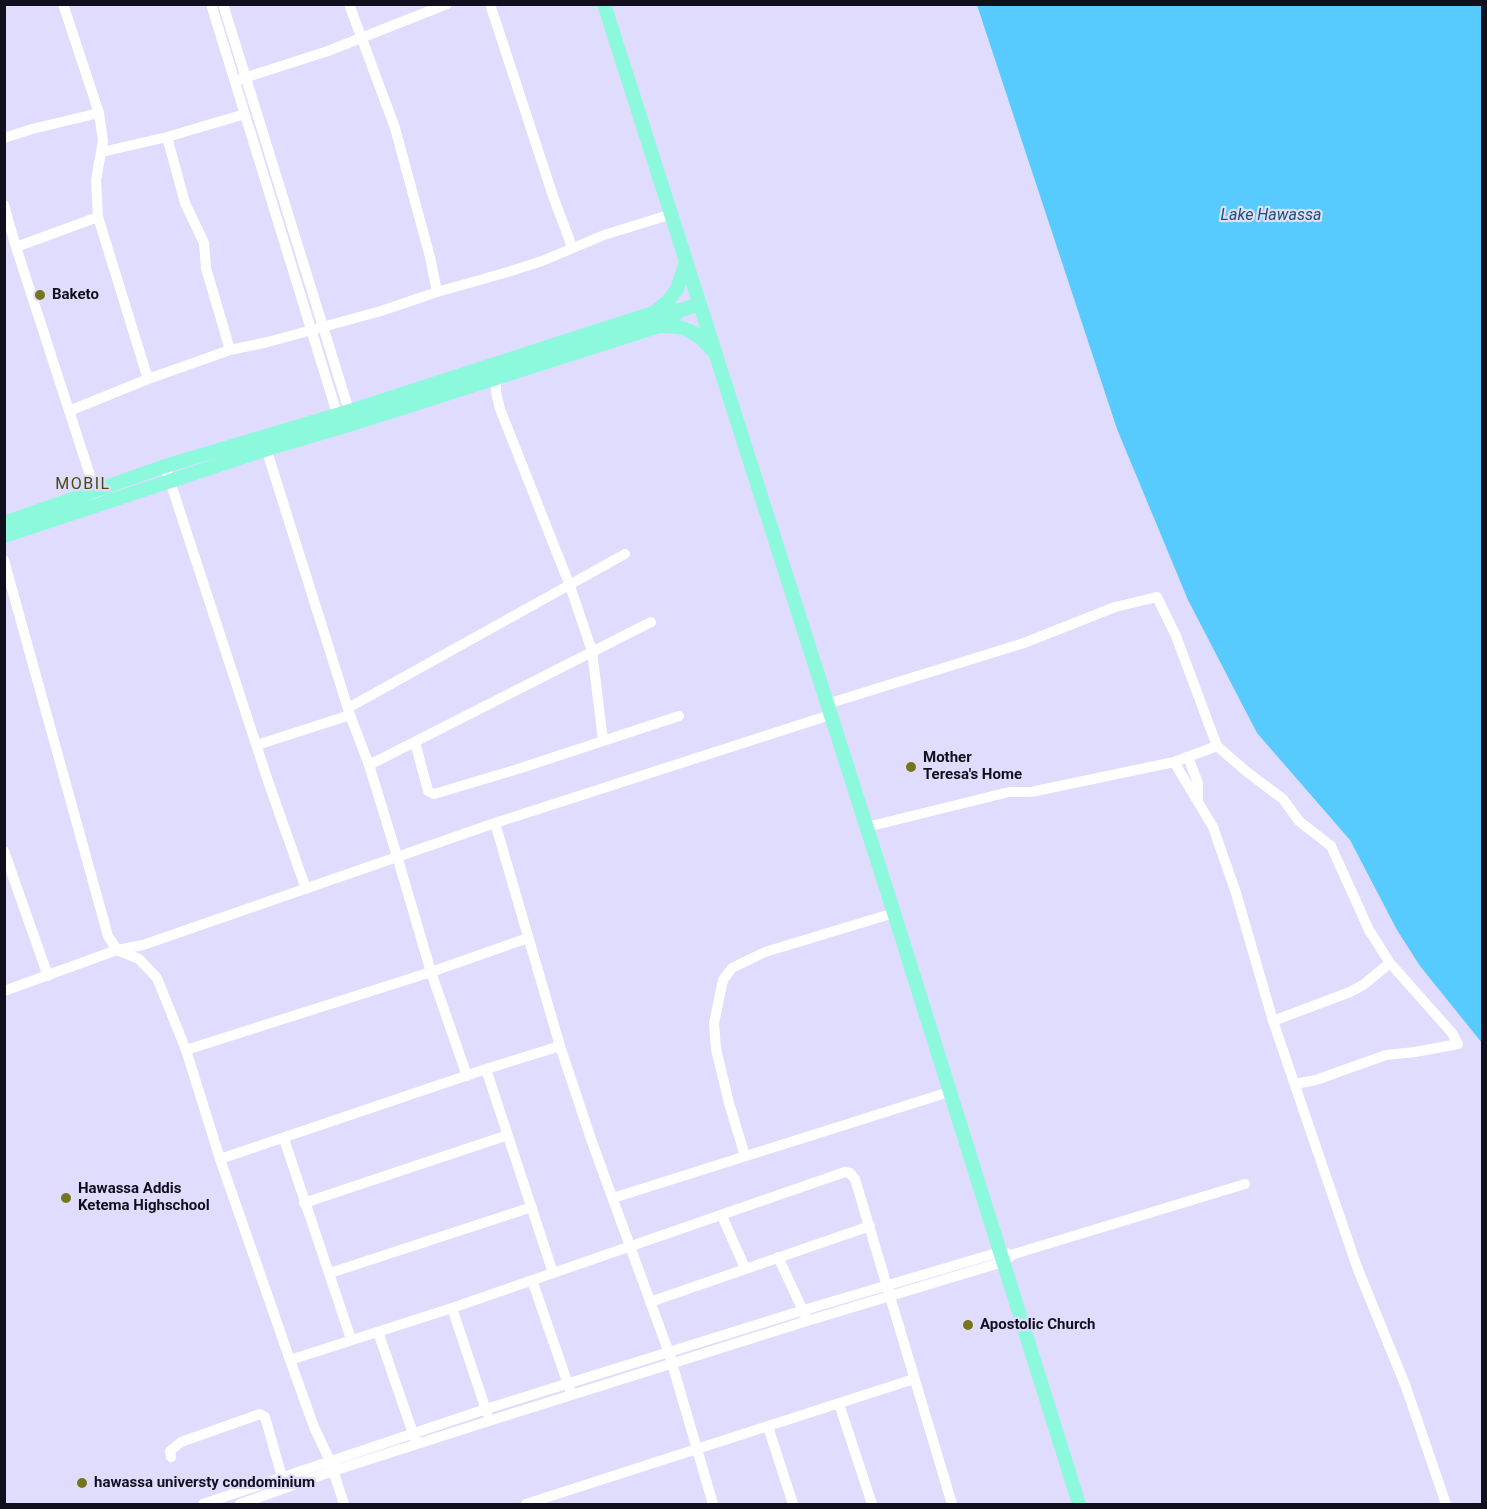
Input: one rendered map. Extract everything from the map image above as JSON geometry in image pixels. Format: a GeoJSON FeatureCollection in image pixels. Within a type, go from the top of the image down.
{"type":"FeatureCollection","features":[{"type":"Feature","properties":{"kind":"main road"},"geometry":{"type":"LineString","coordinates":[[603,4],[672,214],[950,1092],[1005,1256],[1079,1504]]}},
{"type":"Feature","properties":{"kind":"main road"},"geometry":{"type":"LineString","coordinates":[[653,313],[672,297],[681,281],[686,262]]}},
{"type":"Feature","properties":{"kind":"main road"},"geometry":{"type":"LineString","coordinates":[[5,525],[94,490],[165,466],[265,443],[345,419],[496,370],[620,323],[653,313],[681,310],[700,304]]}},
{"type":"Feature","properties":{"kind":"main road"},"geometry":{"type":"LineString","coordinates":[[496,370],[659,326],[681,310]]}},
{"type":"Feature","properties":{"kind":"main road"},"geometry":{"type":"LineString","coordinates":[[620,323],[624,337]]}},
{"type":"Feature","properties":{"kind":"main road"},"geometry":{"type":"LineString","coordinates":[[659,326],[679,327],[690,331],[701,338],[714,352]]}},
{"type":"Feature","properties":{"kind":"main road"},"geometry":{"type":"LineString","coordinates":[[5,525],[99,505],[265,443]]}},
{"type":"Feature","properties":{"kind":"street"},"geometry":{"type":"LineString","coordinates":[[63,4],[99,113],[103,141],[96,180],[98,217],[148,379]]}},
{"type":"Feature","properties":{"kind":"street"},"geometry":{"type":"LineString","coordinates":[[210,4],[312,330],[345,419]]}},
{"type":"Feature","properties":{"kind":"street"},"geometry":{"type":"LineString","coordinates":[[223,4],[324,327],[345,419]]}},
{"type":"Feature","properties":{"kind":"street"},"geometry":{"type":"LineString","coordinates":[[349,4],[395,128],[430,257],[436,292]]}},
{"type":"Feature","properties":{"kind":"street"},"geometry":{"type":"LineString","coordinates":[[234,81],[290,64],[447,4]]}},
{"type":"Feature","properties":{"kind":"street"},"geometry":{"type":"LineString","coordinates":[[490,4],[572,247]]}},
{"type":"Feature","properties":{"kind":"street"},"geometry":{"type":"LineString","coordinates":[[4,138],[99,113]]}},
{"type":"Feature","properties":{"kind":"street"},"geometry":{"type":"LineString","coordinates":[[102,152],[166,137],[244,114]]}},
{"type":"Feature","properties":{"kind":"street"},"geometry":{"type":"LineString","coordinates":[[166,137],[185,203],[204,243],[206,268],[230,350]]}},
{"type":"Feature","properties":{"kind":"street"},"geometry":{"type":"LineString","coordinates":[[4,205],[99,505]]}},
{"type":"Feature","properties":{"kind":"street"},"geometry":{"type":"LineString","coordinates":[[69,411],[148,379],[230,350],[381,311],[436,292],[531,265],[572,247],[641,222],[672,214]]}},
{"type":"Feature","properties":{"kind":"street"},"geometry":{"type":"LineString","coordinates":[[16,247],[98,217]]}},
{"type":"Feature","properties":{"kind":"street"},"geometry":{"type":"LineString","coordinates":[[496,370],[496,392],[500,409],[570,586],[592,651],[603,740]]}},
{"type":"Feature","properties":{"kind":"street"},"geometry":{"type":"LineString","coordinates":[[265,443],[349,711],[369,765],[431,972],[467,1076]]}},
{"type":"Feature","properties":{"kind":"street"},"geometry":{"type":"LineString","coordinates":[[165,466],[306,889]]}},
{"type":"Feature","properties":{"kind":"street"},"geometry":{"type":"LineString","coordinates":[[257,745],[349,711],[625,554]]}},
{"type":"Feature","properties":{"kind":"street"},"geometry":{"type":"LineString","coordinates":[[4,560],[108,936],[117,950],[139,959],[157,978],[186,1050],[220,1159],[314,1427],[344,1504]]}},
{"type":"Feature","properties":{"kind":"street"},"geometry":{"type":"LineString","coordinates":[[4,991],[117,950],[144,945],[397,856],[1024,643],[1115,607],[1157,597],[1176,636],[1217,746],[1283,799],[1299,821],[1331,846],[1369,930],[1390,963],[1452,1034],[1458,1044],[1386,1055],[1316,1080],[1295,1084]]}},
{"type":"Feature","properties":{"kind":"street"},"geometry":{"type":"LineString","coordinates":[[369,765],[651,622]]}},
{"type":"Feature","properties":{"kind":"street"},"geometry":{"type":"LineString","coordinates":[[415,742],[428,791],[434,794],[679,716]]}},
{"type":"Feature","properties":{"kind":"street"},"geometry":{"type":"LineString","coordinates":[[867,827],[1009,792],[1030,792],[1174,762],[1217,746]]}},
{"type":"Feature","properties":{"kind":"street"},"geometry":{"type":"LineString","coordinates":[[1188,757],[1198,783],[1198,800]]}},
{"type":"Feature","properties":{"kind":"street"},"geometry":{"type":"LineString","coordinates":[[1174,762],[1213,827],[1223,853],[1273,1021],[1357,1267],[1406,1387],[1446,1504]]}},
{"type":"Feature","properties":{"kind":"street"},"geometry":{"type":"LineString","coordinates":[[495,823],[560,1046],[673,1364],[713,1504]]}},
{"type":"Feature","properties":{"kind":"street"},"geometry":{"type":"LineString","coordinates":[[4,851],[48,976]]}},
{"type":"Feature","properties":{"kind":"street"},"geometry":{"type":"LineString","coordinates":[[745,1156],[729,1104],[716,1049],[714,1023],[723,980],[732,968],[765,952],[894,913]]}},
{"type":"Feature","properties":{"kind":"street"},"geometry":{"type":"LineString","coordinates":[[186,1050],[431,972],[528,938]]}},
{"type":"Feature","properties":{"kind":"street"},"geometry":{"type":"LineString","coordinates":[[1273,1021],[1350,992],[1363,985],[1390,963]]}},
{"type":"Feature","properties":{"kind":"street"},"geometry":{"type":"LineString","coordinates":[[220,1159],[560,1046]]}},
{"type":"Feature","properties":{"kind":"street"},"geometry":{"type":"LineString","coordinates":[[486,1069],[553,1273]]}},
{"type":"Feature","properties":{"kind":"street"},"geometry":{"type":"LineString","coordinates":[[613,1198],[950,1092]]}},
{"type":"Feature","properties":{"kind":"street"},"geometry":{"type":"LineString","coordinates":[[304,1203],[508,1135]]}},
{"type":"Feature","properties":{"kind":"street"},"geometry":{"type":"LineString","coordinates":[[284,1139],[351,1339]]}},
{"type":"Feature","properties":{"kind":"street"},"geometry":{"type":"LineString","coordinates":[[290,1360],[452,1308],[845,1172],[850,1173],[855,1179],[870,1226],[952,1504]]}},
{"type":"Feature","properties":{"kind":"street"},"geometry":{"type":"LineString","coordinates":[[203,1504],[282,1477],[331,1466],[415,1440],[489,1421],[669,1353],[806,1316],[1245,1184]]}},
{"type":"Feature","properties":{"kind":"street"},"geometry":{"type":"LineString","coordinates":[[330,1273],[532,1207]]}},
{"type":"Feature","properties":{"kind":"street"},"geometry":{"type":"LineString","coordinates":[[723,1216],[745,1268]]}},
{"type":"Feature","properties":{"kind":"street"},"geometry":{"type":"LineString","coordinates":[[650,1302],[870,1226]]}},
{"type":"Feature","properties":{"kind":"street"},"geometry":{"type":"LineString","coordinates":[[778,1257],[806,1316]]}},
{"type":"Feature","properties":{"kind":"street"},"geometry":{"type":"LineString","coordinates":[[532,1280],[569,1389]]}},
{"type":"Feature","properties":{"kind":"street"},"geometry":{"type":"LineString","coordinates":[[452,1308],[489,1421]]}},
{"type":"Feature","properties":{"kind":"street"},"geometry":{"type":"LineString","coordinates":[[415,1440],[486,1409],[673,1364],[806,1316]]}},
{"type":"Feature","properties":{"kind":"street"},"geometry":{"type":"LineString","coordinates":[[378,1332],[415,1440]]}},
{"type":"Feature","properties":{"kind":"street"},"geometry":{"type":"LineString","coordinates":[[526,1504],[914,1379]]}},
{"type":"Feature","properties":{"kind":"street"},"geometry":{"type":"LineString","coordinates":[[839,1404],[872,1504]]}},
{"type":"Feature","properties":{"kind":"street"},"geometry":{"type":"LineString","coordinates":[[171,1457],[170,1451],[181,1442],[260,1414],[265,1417],[282,1477]]}},
{"type":"Feature","properties":{"kind":"street"},"geometry":{"type":"LineString","coordinates":[[768,1427],[793,1504]]}},
{"type":"Feature","properties":{"kind":"street"},"geometry":{"type":"LineString","coordinates":[[240,1504],[331,1466]]}},
{"type":"Feature","properties":{"kind":"water","name":"Lake Hawassa"},"geometry":{"type":"Polygon","coordinates":[[[977,5],[1482,5],[1482,1043],[1420,966],[1397,930],[1350,840],[1257,733],[1188,600],[1117,429],[977,5]]]}},
{"type":"Feature","properties":{"kind":"place","name":"Baketo"},"geometry":{"type":"Point","coordinates":[40,295]}},
{"type":"Feature","properties":{"kind":"place","name":"Mother Teresa's Home"},"geometry":{"type":"Point","coordinates":[911,767]}},
{"type":"Feature","properties":{"kind":"place","name":"Hawassa Addis Ketema Highschool"},"geometry":{"type":"Point","coordinates":[66,1198]}},
{"type":"Feature","properties":{"kind":"place","name":"Apostolic Church"},"geometry":{"type":"Point","coordinates":[968,1325]}},
{"type":"Feature","properties":{"kind":"place","name":"hawassa universty condominium"},"geometry":{"type":"Point","coordinates":[82,1483]}},
{"type":"Feature","properties":{"kind":"district","name":"MOBIL"},"geometry":{"type":"Point","coordinates":[83,485]}}]}
